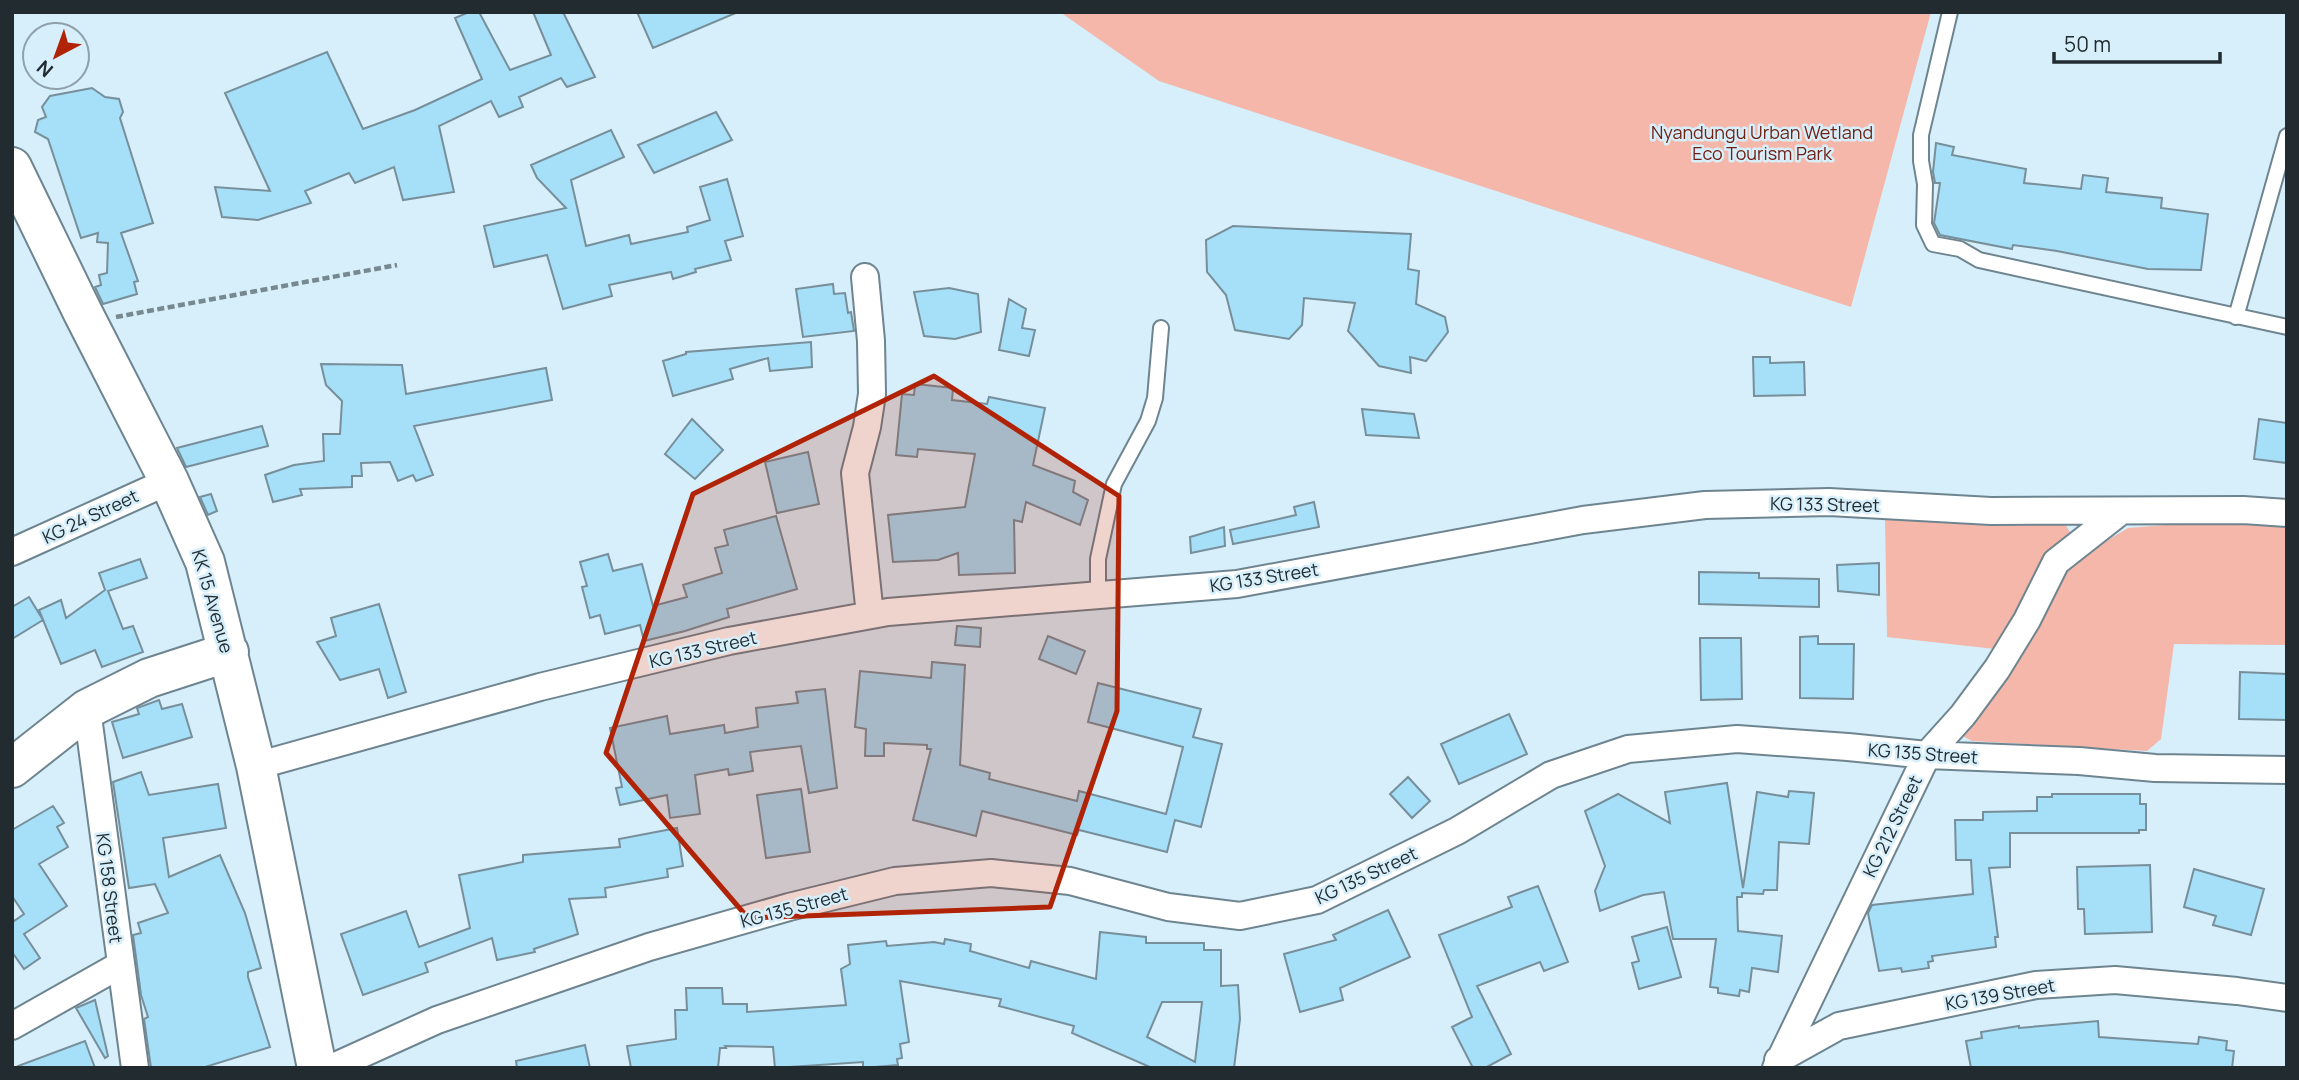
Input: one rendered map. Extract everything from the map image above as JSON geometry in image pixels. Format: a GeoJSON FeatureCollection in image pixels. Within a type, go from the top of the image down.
{"type":"FeatureCollection","features":[{"type":"Feature","properties":{"kind":"street","name":"KK 15 Avenue"},"geometry":{"type":"LineString","coordinates":[[12,167],[169,481],[205,562],[256,766],[317,1068]]}},
{"type":"Feature","properties":{"kind":"street"},"geometry":{"type":"LineString","coordinates":[[865,277],[871,341],[872,394],[855,473],[870,615]]}},
{"type":"Feature","properties":{"kind":"street","name":"KG 24 Street"},"geometry":{"type":"LineString","coordinates":[[12,552],[169,481]]}},
{"type":"Feature","properties":{"kind":"street","name":"KG 133 Street"},"geometry":{"type":"LineString","coordinates":[[256,766],[540,687],[729,641],[870,615],[1237,584],[1583,520],[1705,505],[1829,502],[1991,511],[2243,510],[2287,513]]}},
{"type":"Feature","properties":{"kind":"street","name":"KG 212 Street"},"geometry":{"type":"LineString","coordinates":[[1774,1065],[1927,755],[1963,715],[1997,669],[2027,620],[2056,562],[2121,511]]}},
{"type":"Feature","properties":{"kind":"street"},"geometry":{"type":"LineString","coordinates":[[12,768],[86,709],[149,678],[229,652]]}},
{"type":"Feature","properties":{"kind":"street","name":"KG 158 Street"},"geometry":{"type":"LineString","coordinates":[[86,709],[135,1068]]}},
{"type":"Feature","properties":{"kind":"street","name":"KG 135 Street"},"geometry":{"type":"LineString","coordinates":[[331,1068],[438,1020],[649,947],[789,907],[895,881],[991,873],[1070,881],[1168,907],[1240,916],[1317,900],[1457,831],[1551,775],[1628,749],[1737,738],[1927,755],[2079,761],[2155,768],[2287,770]]}},
{"type":"Feature","properties":{"kind":"street"},"geometry":{"type":"LineString","coordinates":[[12,1026],[120,965]]}},
{"type":"Feature","properties":{"kind":"street","name":"KG 139 Street"},"geometry":{"type":"LineString","coordinates":[[1774,1065],[1839,1026],[2036,985],[2115,980],[2237,990],[2287,998]]}},
{"type":"Feature","properties":{"kind":"lane"},"geometry":{"type":"LineString","coordinates":[[1950,12],[1922,135],[1924,225],[1933,244],[1960,249],[1979,260],[2287,327]]}},
{"type":"Feature","properties":{"kind":"lane"},"geometry":{"type":"LineString","coordinates":[[2236,317],[2287,136]]}},
{"type":"Feature","properties":{"kind":"lane"},"geometry":{"type":"LineString","coordinates":[[1098,594],[1098,559],[1114,485],[1148,421],[1155,398],[1161,328]]}},
{"type":"Feature","properties":{"kind":"path"},"geometry":{"type":"LineString","coordinates":[[88,323],[397,265]]}},
{"type":"Feature","properties":{"kind":"highlighted area"},"geometry":{"type":"Polygon","coordinates":[[[934,376],[1119,496],[1117,711],[1050,907],[748,918],[606,753],[693,494],[934,376]]]}},
{"type":"Feature","properties":{"kind":"green space","name":"Nyandungu Urban Wetland Eco Tourism Park"},"geometry":{"type":"Polygon","coordinates":[[[1060,12],[1931,12],[1851,307],[1159,81],[1060,12]]]}},
{"type":"Feature","properties":{"kind":"green space"},"geometry":{"type":"Polygon","coordinates":[[[1885,515],[2060,516],[2073,537],[1995,649],[1887,637],[1885,515]]]}},
{"type":"Feature","properties":{"kind":"green space"},"geometry":{"type":"Polygon","coordinates":[[[2229,520],[2287,525],[2287,645],[2174,644],[2161,739],[2147,751],[1972,741],[1959,734],[2034,630],[2073,561],[2128,528],[2229,520]]]}},
{"type":"Feature","properties":{"kind":"building"},"geometry":{"type":"Polygon","coordinates":[[[469,12],[479,12],[510,70],[551,55],[533,12],[563,12],[595,77],[567,87],[561,78],[519,97],[523,107],[499,117],[491,101],[439,126],[454,192],[403,200],[394,167],[355,183],[349,173],[305,191],[311,203],[258,220],[222,217],[215,187],[270,191],[225,93],[327,52],[363,129],[415,110],[482,79],[455,18],[469,12]]]}},
{"type":"Feature","properties":{"kind":"building"},"geometry":{"type":"Polygon","coordinates":[[[637,12],[738,12],[653,48],[637,12]]]}},
{"type":"Feature","properties":{"kind":"building"},"geometry":{"type":"Polygon","coordinates":[[[91,88],[105,97],[119,99],[123,112],[120,118],[153,223],[121,233],[138,281],[134,282],[137,294],[103,304],[95,287],[101,285],[99,275],[107,273],[108,243],[97,242],[98,233],[81,238],[48,139],[35,132],[38,120],[46,117],[42,107],[50,96],[91,91],[91,88]]]}},
{"type":"Feature","properties":{"kind":"building"},"geometry":{"type":"Polygon","coordinates":[[[716,112],[732,140],[654,173],[638,145],[716,112]]]}},
{"type":"Feature","properties":{"kind":"building"},"geometry":{"type":"Polygon","coordinates":[[[611,130],[624,157],[571,180],[586,246],[629,235],[631,244],[688,232],[687,227],[710,220],[700,187],[727,179],[743,236],[725,241],[731,260],[695,269],[696,272],[673,279],[671,272],[609,285],[612,296],[563,309],[547,255],[494,267],[484,226],[566,208],[537,178],[531,165],[611,130]]]}},
{"type":"Feature","properties":{"kind":"building"},"geometry":{"type":"Polygon","coordinates":[[[1936,143],[1954,147],[1952,155],[2026,169],[2024,183],[2081,189],[2083,175],[2108,178],[2106,192],[2162,198],[2161,208],[2208,214],[2201,270],[2148,269],[2057,251],[2013,245],[2012,249],[1940,235],[1934,223],[1940,183],[1935,183],[1933,172],[1936,143]]]}},
{"type":"Feature","properties":{"kind":"building"},"geometry":{"type":"Polygon","coordinates":[[[1233,226],[1411,234],[1408,269],[1419,271],[1416,304],[1445,317],[1448,332],[1426,361],[1410,357],[1411,373],[1379,366],[1348,331],[1355,303],[1304,298],[1302,325],[1289,339],[1235,330],[1226,295],[1207,272],[1206,240],[1233,226]]]}},
{"type":"Feature","properties":{"kind":"building"},"geometry":{"type":"Polygon","coordinates":[[[833,284],[834,294],[845,293],[854,331],[803,337],[796,289],[833,284]]]}},
{"type":"Feature","properties":{"kind":"building"},"geometry":{"type":"Polygon","coordinates":[[[949,288],[978,294],[981,332],[955,339],[924,336],[914,292],[949,288]]]}},
{"type":"Feature","properties":{"kind":"building"},"geometry":{"type":"Polygon","coordinates":[[[1009,299],[1026,309],[1022,328],[1035,330],[1029,356],[999,350],[1009,299]]]}},
{"type":"Feature","properties":{"kind":"building"},"geometry":{"type":"Polygon","coordinates":[[[811,342],[812,367],[770,371],[768,358],[730,369],[733,379],[673,396],[663,361],[686,352],[811,342]]]}},
{"type":"Feature","properties":{"kind":"building"},"geometry":{"type":"Polygon","coordinates":[[[1753,357],[1770,357],[1770,363],[1804,362],[1805,395],[1754,396],[1753,357]]]}},
{"type":"Feature","properties":{"kind":"building"},"geometry":{"type":"Polygon","coordinates":[[[321,364],[402,365],[406,394],[546,368],[552,400],[414,426],[433,475],[416,481],[413,475],[398,481],[390,462],[361,463],[362,476],[352,476],[352,487],[300,489],[302,495],[273,502],[265,475],[294,465],[324,461],[323,434],[340,434],[342,401],[326,385],[321,364]]]}},
{"type":"Feature","properties":{"kind":"building"},"geometry":{"type":"Polygon","coordinates":[[[915,384],[953,388],[952,400],[987,404],[989,397],[1045,408],[1033,465],[1075,481],[1073,492],[1088,500],[1080,525],[1026,502],[1022,522],[1014,520],[1015,573],[959,575],[958,553],[938,560],[893,562],[888,515],[965,507],[975,454],[918,449],[917,457],[896,455],[902,394],[914,395],[915,384]]]}},
{"type":"Feature","properties":{"kind":"building"},"geometry":{"type":"Polygon","coordinates":[[[1362,409],[1414,414],[1419,438],[1366,435],[1362,409]]]}},
{"type":"Feature","properties":{"kind":"building"},"geometry":{"type":"Polygon","coordinates":[[[692,419],[723,450],[695,479],[665,454],[692,419]]]}},
{"type":"Feature","properties":{"kind":"building"},"geometry":{"type":"Polygon","coordinates":[[[2259,419],[2287,423],[2287,463],[2254,459],[2259,419]]]}},
{"type":"Feature","properties":{"kind":"building"},"geometry":{"type":"Polygon","coordinates":[[[262,426],[268,446],[186,467],[177,448],[262,426]]]}},
{"type":"Feature","properties":{"kind":"building"},"geometry":{"type":"Polygon","coordinates":[[[808,452],[819,504],[777,513],[765,462],[808,452]]]}},
{"type":"Feature","properties":{"kind":"building"},"geometry":{"type":"Polygon","coordinates":[[[211,494],[217,511],[208,515],[200,497],[211,494]]]}},
{"type":"Feature","properties":{"kind":"building"},"geometry":{"type":"Polygon","coordinates":[[[1314,502],[1319,527],[1233,544],[1230,530],[1296,515],[1294,507],[1314,502]]]}},
{"type":"Feature","properties":{"kind":"building"},"geometry":{"type":"Polygon","coordinates":[[[776,516],[797,589],[727,609],[729,617],[644,641],[640,625],[605,634],[600,615],[590,618],[582,587],[587,586],[580,562],[608,554],[613,571],[642,564],[653,606],[687,597],[683,585],[722,573],[715,548],[728,545],[724,530],[776,516]]]}},
{"type":"Feature","properties":{"kind":"building"},"geometry":{"type":"Polygon","coordinates":[[[1224,527],[1225,546],[1191,553],[1190,537],[1224,527]]]}},
{"type":"Feature","properties":{"kind":"building"},"geometry":{"type":"Polygon","coordinates":[[[140,559],[147,578],[108,591],[123,629],[133,626],[143,652],[102,667],[95,650],[61,664],[39,610],[61,600],[66,618],[105,590],[99,573],[140,559]]]}},
{"type":"Feature","properties":{"kind":"building"},"geometry":{"type":"Polygon","coordinates":[[[1879,563],[1879,595],[1838,591],[1837,565],[1879,563]]]}},
{"type":"Feature","properties":{"kind":"building"},"geometry":{"type":"Polygon","coordinates":[[[1699,572],[1759,573],[1759,578],[1819,579],[1819,607],[1699,604],[1699,572]]]}},
{"type":"Feature","properties":{"kind":"building"},"geometry":{"type":"Polygon","coordinates":[[[29,597],[43,620],[12,639],[12,607],[29,597]]]}},
{"type":"Feature","properties":{"kind":"building"},"geometry":{"type":"Polygon","coordinates":[[[379,604],[406,692],[388,698],[379,669],[340,680],[317,642],[336,636],[331,618],[379,604]]]}},
{"type":"Feature","properties":{"kind":"building"},"geometry":{"type":"Polygon","coordinates":[[[957,626],[981,628],[980,647],[955,645],[957,626]]]}},
{"type":"Feature","properties":{"kind":"building"},"geometry":{"type":"Polygon","coordinates":[[[1048,636],[1085,651],[1076,674],[1039,659],[1048,636]]]}},
{"type":"Feature","properties":{"kind":"building"},"geometry":{"type":"Polygon","coordinates":[[[1818,636],[1818,644],[1854,644],[1853,699],[1800,698],[1800,637],[1818,636]]]}},
{"type":"Feature","properties":{"kind":"building"},"geometry":{"type":"Polygon","coordinates":[[[1700,638],[1741,638],[1742,699],[1701,700],[1700,638]]]}},
{"type":"Feature","properties":{"kind":"building"},"geometry":{"type":"Polygon","coordinates":[[[932,662],[965,665],[960,765],[990,773],[989,779],[1077,801],[1079,791],[1166,814],[1183,747],[1088,722],[1098,683],[1201,709],[1193,737],[1222,744],[1201,827],[1175,820],[1167,852],[1079,830],[1077,835],[982,811],[976,836],[913,820],[931,749],[927,749],[927,745],[884,743],[884,756],[865,756],[866,729],[855,727],[860,671],[931,678],[932,662]]]}},
{"type":"Feature","properties":{"kind":"building"},"geometry":{"type":"Polygon","coordinates":[[[2240,672],[2287,674],[2287,720],[2239,719],[2240,672]]]}},
{"type":"Feature","properties":{"kind":"building"},"geometry":{"type":"Polygon","coordinates":[[[825,689],[837,788],[809,793],[801,746],[750,752],[753,771],[729,775],[728,769],[695,775],[700,814],[670,818],[667,795],[620,805],[616,788],[622,787],[610,728],[667,716],[670,734],[724,725],[725,733],[758,727],[756,708],[798,703],[796,692],[825,689]]]}},
{"type":"Feature","properties":{"kind":"building"},"geometry":{"type":"Polygon","coordinates":[[[159,700],[162,709],[182,704],[192,737],[123,758],[112,722],[139,714],[137,708],[159,700]]]}},
{"type":"Feature","properties":{"kind":"building"},"geometry":{"type":"Polygon","coordinates":[[[1509,714],[1527,754],[1459,784],[1441,744],[1509,714]]]}},
{"type":"Feature","properties":{"kind":"building"},"geometry":{"type":"Polygon","coordinates":[[[141,772],[149,795],[218,784],[226,828],[163,838],[169,877],[220,855],[245,913],[261,968],[248,972],[248,977],[270,1047],[202,1068],[151,1068],[144,1019],[148,1017],[141,995],[133,935],[141,933],[138,923],[168,913],[155,884],[129,888],[113,782],[141,772]]]}},
{"type":"Feature","properties":{"kind":"building"},"geometry":{"type":"Polygon","coordinates":[[[1408,777],[1430,801],[1412,818],[1390,794],[1408,777]]]}},
{"type":"Feature","properties":{"kind":"building"},"geometry":{"type":"Polygon","coordinates":[[[1727,783],[1743,888],[1757,792],[1788,797],[1789,791],[1814,793],[1809,844],[1779,842],[1777,890],[1764,890],[1763,894],[1742,893],[1742,897],[1737,897],[1738,931],[1782,936],[1778,972],[1752,968],[1749,992],[1740,990],[1739,996],[1718,993],[1718,988],[1710,987],[1716,939],[1673,939],[1664,892],[1643,895],[1600,911],[1595,891],[1605,866],[1585,811],[1618,794],[1670,823],[1665,792],[1727,783]]]}},
{"type":"Feature","properties":{"kind":"building"},"geometry":{"type":"Polygon","coordinates":[[[801,789],[810,852],[766,858],[757,795],[801,789]]]}},
{"type":"Feature","properties":{"kind":"building"},"geometry":{"type":"Polygon","coordinates":[[[2052,794],[2140,794],[2140,804],[2146,804],[2146,830],[2139,830],[2139,833],[2010,833],[2010,867],[1989,868],[1998,937],[1995,937],[1996,947],[1932,956],[1933,961],[1928,962],[1929,968],[1902,972],[1901,968],[1879,971],[1868,913],[1872,905],[1973,894],[1971,860],[1956,860],[1955,820],[1983,820],[1983,812],[2037,811],[2037,797],[2052,797],[2052,794]]]}},
{"type":"Feature","properties":{"kind":"building"},"geometry":{"type":"Polygon","coordinates":[[[53,806],[64,823],[57,827],[68,847],[39,864],[67,906],[24,934],[40,958],[24,969],[12,952],[12,918],[14,921],[24,914],[12,896],[12,830],[53,806]]]}},
{"type":"Feature","properties":{"kind":"building"},"geometry":{"type":"Polygon","coordinates":[[[677,828],[683,866],[667,869],[668,877],[605,888],[606,897],[569,899],[578,934],[534,949],[535,952],[497,960],[492,938],[425,963],[428,972],[363,995],[341,934],[406,911],[419,947],[470,928],[459,875],[523,862],[523,855],[620,847],[619,839],[677,828]]]}},
{"type":"Feature","properties":{"kind":"building"},"geometry":{"type":"Polygon","coordinates":[[[2150,865],[2152,932],[2085,934],[2084,909],[2078,909],[2077,867],[2150,865]]]}},
{"type":"Feature","properties":{"kind":"building"},"geometry":{"type":"Polygon","coordinates":[[[2194,869],[2264,889],[2251,935],[2213,925],[2216,916],[2184,907],[2194,869]]]}},
{"type":"Feature","properties":{"kind":"building"},"geometry":{"type":"Polygon","coordinates":[[[1538,886],[1568,962],[1544,971],[1540,962],[1477,986],[1511,1054],[1485,1068],[1473,1068],[1452,1027],[1472,1017],[1439,935],[1512,907],[1508,897],[1538,886]]]}},
{"type":"Feature","properties":{"kind":"building"},"geometry":{"type":"Polygon","coordinates":[[[1388,910],[1410,957],[1340,988],[1343,1000],[1300,1012],[1284,954],[1336,940],[1333,935],[1388,910]]]}},
{"type":"Feature","properties":{"kind":"building"},"geometry":{"type":"Polygon","coordinates":[[[1667,927],[1681,977],[1639,989],[1632,963],[1639,961],[1632,937],[1667,927]]]}},
{"type":"Feature","properties":{"kind":"building"},"geometry":{"type":"Polygon","coordinates":[[[1100,932],[1146,937],[1146,943],[1204,943],[1204,950],[1221,950],[1221,986],[1238,985],[1240,1019],[1234,1068],[1152,1068],[1072,1033],[1074,1026],[999,1006],[1001,999],[900,981],[909,1042],[900,1044],[902,1058],[897,1059],[898,1065],[863,1068],[863,1062],[775,1068],[773,1047],[725,1046],[726,1048],[720,1048],[718,1068],[631,1068],[627,1046],[676,1039],[675,1010],[687,1010],[686,988],[722,988],[723,1004],[747,1004],[747,1012],[846,1005],[841,969],[850,964],[848,945],[886,941],[887,946],[934,942],[944,944],[945,939],[971,944],[970,951],[1029,968],[1031,961],[1096,979],[1100,932]],[[1162,1002],[1147,1037],[1195,1062],[1202,1002],[1162,1002]]]}},
{"type":"Feature","properties":{"kind":"building"},"geometry":{"type":"Polygon","coordinates":[[[95,1000],[108,1056],[105,1058],[76,1008],[95,1000]]]}},
{"type":"Feature","properties":{"kind":"building"},"geometry":{"type":"Polygon","coordinates":[[[2098,1021],[2099,1037],[2198,1044],[2199,1037],[2227,1041],[2226,1050],[2234,1051],[2232,1068],[1971,1068],[1966,1041],[1982,1038],[1981,1032],[2019,1026],[2098,1021]]]}},
{"type":"Feature","properties":{"kind":"building"},"geometry":{"type":"Polygon","coordinates":[[[85,1041],[95,1068],[18,1066],[85,1041]]]}},
{"type":"Feature","properties":{"kind":"building"},"geometry":{"type":"Polygon","coordinates":[[[585,1045],[590,1068],[517,1068],[516,1061],[585,1045]]]}}]}
